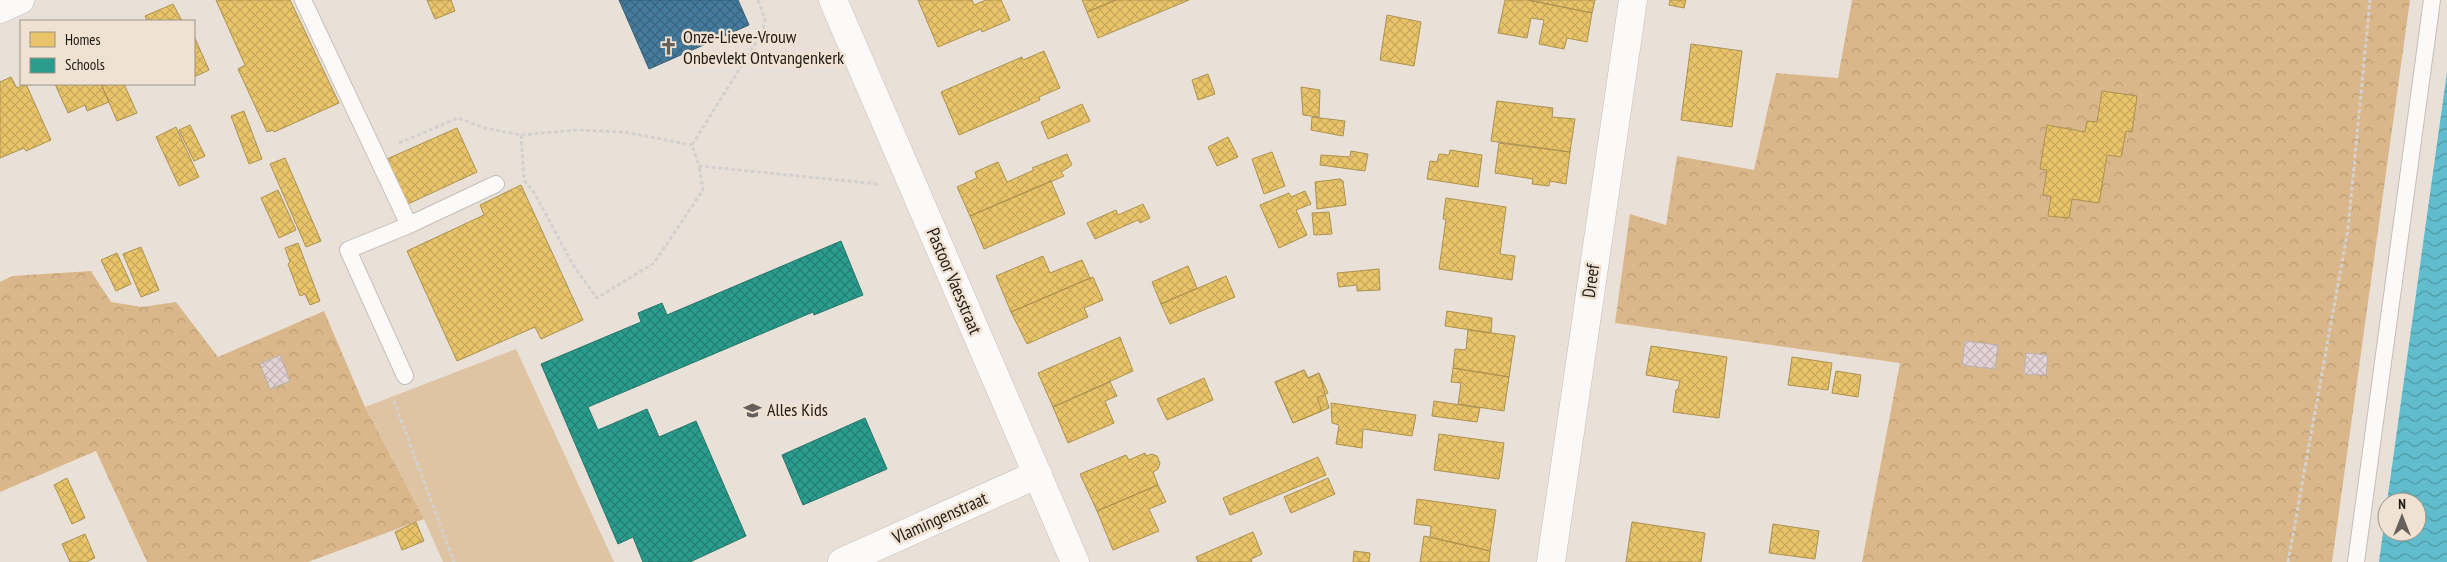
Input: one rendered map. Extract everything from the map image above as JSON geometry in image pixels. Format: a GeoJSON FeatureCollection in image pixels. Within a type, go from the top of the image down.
{"type":"FeatureCollection","features":[{"type":"Feature","properties":{"kind":"street"},"geometry":{"type":"LineString","coordinates":[[0,9],[20,0]]}},
{"type":"Feature","properties":{"kind":"street","name":"Pastoor Vaesstraat"},"geometry":{"type":"LineString","coordinates":[[833,0],[1075,562]]}},
{"type":"Feature","properties":{"kind":"street","name":"Dreef"},"geometry":{"type":"LineString","coordinates":[[1551,562],[1633,0]]}},
{"type":"Feature","properties":{"kind":"street","name":"Vlamingenstraat"},"geometry":{"type":"LineString","coordinates":[[842,562],[1038,474]]}},
{"type":"Feature","properties":{"kind":"lane"},"geometry":{"type":"LineString","coordinates":[[303,0],[409,225]]}},
{"type":"Feature","properties":{"kind":"lane"},"geometry":{"type":"LineString","coordinates":[[2356,562],[2432,0]]}},
{"type":"Feature","properties":{"kind":"lane"},"geometry":{"type":"LineString","coordinates":[[405,376],[348,250],[409,225],[496,184]]}},
{"type":"Feature","properties":{"kind":"path"},"geometry":{"type":"LineString","coordinates":[[692,145],[762,33],[765,20],[758,0]]}},
{"type":"Feature","properties":{"kind":"path"},"geometry":{"type":"LineString","coordinates":[[2288,562],[2348,229],[2370,0]]}},
{"type":"Feature","properties":{"kind":"path"},"geometry":{"type":"LineString","coordinates":[[376,153],[458,118],[485,128],[521,135],[577,130],[624,132],[692,145]]}},
{"type":"Feature","properties":{"kind":"path"},"geometry":{"type":"LineString","coordinates":[[521,135],[524,180],[535,194],[573,265],[597,298],[654,263],[703,190],[699,166],[692,145]]}},
{"type":"Feature","properties":{"kind":"path"},"geometry":{"type":"LineString","coordinates":[[699,166],[914,189]]}},
{"type":"Feature","properties":{"kind":"path"},"geometry":{"type":"LineString","coordinates":[[405,376],[390,389],[454,562]]}},
{"type":"Feature","properties":{"kind":"shaded area"},"geometry":{"type":"Polygon","coordinates":[[[516,349],[614,562],[443,562],[424,519],[365,407],[516,349]]]}},
{"type":"Feature","properties":{"kind":"green space"},"geometry":{"type":"Polygon","coordinates":[[[1852,0],[2410,0],[2332,562],[1862,562],[1900,363],[1615,323],[1630,214],[1666,225],[1677,156],[1754,170],[1776,73],[1838,78],[1852,0]]]}},
{"type":"Feature","properties":{"kind":"green space"},"geometry":{"type":"Polygon","coordinates":[[[91,271],[111,302],[142,307],[176,302],[218,357],[324,311],[365,407],[424,519],[308,562],[147,562],[96,451],[0,492],[0,282],[12,276],[91,271]]]}},
{"type":"Feature","properties":{"kind":"water"},"geometry":{"type":"Polygon","coordinates":[[[2447,72],[2447,562],[2379,562],[2382,542],[2427,542],[2427,492],[2388,492],[2447,72]]]}},
{"type":"Feature","properties":{"kind":"building: Homes"},"geometry":{"type":"Polygon","coordinates":[[[216,0],[290,0],[339,103],[274,132],[273,130],[267,132],[238,69],[245,65],[216,0]]]}},
{"type":"Feature","properties":{"kind":"building: Homes"},"geometry":{"type":"Polygon","coordinates":[[[427,0],[451,0],[455,11],[435,19],[427,0]]]}},
{"type":"Feature","properties":{"kind":"building: Homes"},"geometry":{"type":"Polygon","coordinates":[[[918,0],[972,0],[974,5],[986,0],[1001,0],[1010,20],[982,32],[981,29],[938,47],[918,0]]]}},
{"type":"Feature","properties":{"kind":"building: Homes"},"geometry":{"type":"Polygon","coordinates":[[[1082,0],[1116,0],[1087,12],[1082,0]]]}},
{"type":"Feature","properties":{"kind":"building: Homes"},"geometry":{"type":"Polygon","coordinates":[[[1116,0],[1189,0],[1098,38],[1087,12],[1116,0]]]}},
{"type":"Feature","properties":{"kind":"building: Homes"},"geometry":{"type":"Polygon","coordinates":[[[1505,0],[1528,0],[1592,13],[1587,42],[1567,38],[1564,49],[1539,44],[1544,20],[1531,18],[1527,38],[1498,33],[1505,0]]]}},
{"type":"Feature","properties":{"kind":"building: Homes"},"geometry":{"type":"Polygon","coordinates":[[[1528,0],[1595,0],[1592,13],[1528,0]]]}},
{"type":"Feature","properties":{"kind":"building: Homes"},"geometry":{"type":"Polygon","coordinates":[[[1670,0],[1686,0],[1684,8],[1669,5],[1670,0]]]}},
{"type":"Feature","properties":{"kind":"building: Homes"},"geometry":{"type":"Polygon","coordinates":[[[173,4],[181,20],[147,20],[145,16],[173,4]]]}},
{"type":"Feature","properties":{"kind":"building: Homes"},"geometry":{"type":"Polygon","coordinates":[[[1387,15],[1421,22],[1414,66],[1380,60],[1387,15]]]}},
{"type":"Feature","properties":{"kind":"building: Homes"},"geometry":{"type":"Polygon","coordinates":[[[195,38],[209,70],[195,77],[195,38]]]}},
{"type":"Feature","properties":{"kind":"building: Homes"},"geometry":{"type":"Polygon","coordinates":[[[1691,44],[1742,51],[1732,127],[1681,120],[1691,44]]]}},
{"type":"Feature","properties":{"kind":"building: Homes"},"geometry":{"type":"Polygon","coordinates":[[[1044,51],[1060,88],[1039,97],[1040,100],[959,135],[941,92],[1022,57],[1023,60],[1044,51]]]}},
{"type":"Feature","properties":{"kind":"building: Homes"},"geometry":{"type":"Polygon","coordinates":[[[1208,74],[1215,94],[1198,100],[1192,80],[1208,74]]]}},
{"type":"Feature","properties":{"kind":"building: Homes"},"geometry":{"type":"Polygon","coordinates":[[[11,77],[17,88],[26,85],[51,140],[26,151],[24,148],[0,158],[0,82],[11,77]]]}},
{"type":"Feature","properties":{"kind":"building: Homes"},"geometry":{"type":"Polygon","coordinates":[[[55,85],[101,85],[109,102],[87,111],[85,105],[68,113],[55,85]]]}},
{"type":"Feature","properties":{"kind":"building: Homes"},"geometry":{"type":"Polygon","coordinates":[[[101,85],[124,85],[137,113],[117,121],[101,85]]]}},
{"type":"Feature","properties":{"kind":"building: Homes"},"geometry":{"type":"Polygon","coordinates":[[[1301,87],[1320,90],[1319,117],[1303,115],[1301,87]]]}},
{"type":"Feature","properties":{"kind":"building: Homes"},"geometry":{"type":"Polygon","coordinates":[[[2102,91],[2137,96],[2132,132],[2126,131],[2121,157],[2107,155],[2099,203],[2072,199],[2069,218],[2048,216],[2051,196],[2043,195],[2047,170],[2040,169],[2047,125],[2085,132],[2087,121],[2097,122],[2102,91]]]}},
{"type":"Feature","properties":{"kind":"building: Homes"},"geometry":{"type":"Polygon","coordinates":[[[1497,101],[1553,108],[1552,117],[1575,119],[1570,152],[1491,141],[1497,101]]]}},
{"type":"Feature","properties":{"kind":"building: Homes"},"geometry":{"type":"Polygon","coordinates":[[[1082,104],[1090,121],[1048,139],[1041,122],[1082,104]]]}},
{"type":"Feature","properties":{"kind":"building: Homes"},"geometry":{"type":"Polygon","coordinates":[[[244,111],[262,159],[249,164],[231,116],[244,111]]]}},
{"type":"Feature","properties":{"kind":"building: Homes"},"geometry":{"type":"Polygon","coordinates":[[[1312,117],[1345,121],[1343,136],[1311,130],[1312,117]]]}},
{"type":"Feature","properties":{"kind":"building: Homes"},"geometry":{"type":"Polygon","coordinates":[[[190,125],[205,156],[194,161],[179,130],[190,125]]]}},
{"type":"Feature","properties":{"kind":"building: Homes"},"geometry":{"type":"Polygon","coordinates":[[[176,127],[199,177],[179,186],[156,137],[176,127]]]}},
{"type":"Feature","properties":{"kind":"building: Homes"},"geometry":{"type":"Polygon","coordinates":[[[457,128],[477,172],[408,204],[387,159],[457,128]]]}},
{"type":"Feature","properties":{"kind":"building: Homes"},"geometry":{"type":"Polygon","coordinates":[[[1228,137],[1238,157],[1217,166],[1208,147],[1228,137]]]}},
{"type":"Feature","properties":{"kind":"building: Homes"},"geometry":{"type":"Polygon","coordinates":[[[1499,143],[1570,152],[1566,184],[1550,181],[1549,186],[1532,184],[1533,179],[1495,173],[1499,143]]]}},
{"type":"Feature","properties":{"kind":"building: Homes"},"geometry":{"type":"Polygon","coordinates":[[[1450,150],[1482,155],[1478,187],[1427,179],[1430,161],[1437,162],[1439,154],[1449,155],[1450,150]]]}},
{"type":"Feature","properties":{"kind":"building: Homes"},"geometry":{"type":"Polygon","coordinates":[[[1351,151],[1368,154],[1365,171],[1320,165],[1321,155],[1350,157],[1351,151]]]}},
{"type":"Feature","properties":{"kind":"building: Homes"},"geometry":{"type":"Polygon","coordinates":[[[1272,152],[1285,186],[1264,194],[1252,159],[1272,152]]]}},
{"type":"Feature","properties":{"kind":"building: Homes"},"geometry":{"type":"Polygon","coordinates":[[[1067,154],[1072,165],[1061,172],[1064,176],[970,216],[957,187],[977,178],[975,172],[998,162],[1007,182],[1034,170],[1032,168],[1067,154]]]}},
{"type":"Feature","properties":{"kind":"building: Homes"},"geometry":{"type":"Polygon","coordinates":[[[285,158],[321,241],[306,247],[270,164],[285,158]]]}},
{"type":"Feature","properties":{"kind":"building: Homes"},"geometry":{"type":"Polygon","coordinates":[[[1340,179],[1343,181],[1346,205],[1317,209],[1315,182],[1340,179]]]}},
{"type":"Feature","properties":{"kind":"building: Homes"},"geometry":{"type":"Polygon","coordinates":[[[1051,181],[1065,214],[984,249],[970,216],[1051,181]]]}},
{"type":"Feature","properties":{"kind":"building: Homes"},"geometry":{"type":"Polygon","coordinates":[[[521,185],[583,320],[541,339],[535,327],[457,361],[407,251],[484,215],[480,205],[521,185]]]}},
{"type":"Feature","properties":{"kind":"building: Homes"},"geometry":{"type":"Polygon","coordinates":[[[278,190],[296,230],[279,238],[261,198],[278,190]]]}},
{"type":"Feature","properties":{"kind":"building: Homes"},"geometry":{"type":"Polygon","coordinates":[[[1305,191],[1311,204],[1296,210],[1307,235],[1279,248],[1260,205],[1289,193],[1291,197],[1305,191]]]}},
{"type":"Feature","properties":{"kind":"building: Homes"},"geometry":{"type":"Polygon","coordinates":[[[1446,198],[1506,207],[1500,254],[1515,256],[1512,280],[1439,269],[1446,219],[1443,219],[1446,198]]]}},
{"type":"Feature","properties":{"kind":"building: Homes"},"geometry":{"type":"Polygon","coordinates":[[[1143,204],[1150,218],[1140,223],[1138,220],[1095,239],[1087,223],[1116,210],[1118,215],[1143,204]]]}},
{"type":"Feature","properties":{"kind":"building: Homes"},"geometry":{"type":"Polygon","coordinates":[[[1329,212],[1332,234],[1314,235],[1312,213],[1329,212]]]}},
{"type":"Feature","properties":{"kind":"building: Homes"},"geometry":{"type":"Polygon","coordinates":[[[298,243],[320,301],[310,305],[305,294],[300,296],[288,264],[290,262],[285,248],[298,243]]]}},
{"type":"Feature","properties":{"kind":"building: Homes"},"geometry":{"type":"Polygon","coordinates":[[[141,247],[159,290],[141,297],[123,254],[141,247]]]}},
{"type":"Feature","properties":{"kind":"building: Homes"},"geometry":{"type":"Polygon","coordinates":[[[117,253],[131,284],[116,291],[101,260],[117,253]]]}},
{"type":"Feature","properties":{"kind":"building: Homes"},"geometry":{"type":"Polygon","coordinates":[[[1043,256],[1050,273],[1082,260],[1090,278],[1011,312],[996,276],[1043,256]]]}},
{"type":"Feature","properties":{"kind":"building: Homes"},"geometry":{"type":"Polygon","coordinates":[[[1188,266],[1197,288],[1161,304],[1152,282],[1188,266]]]}},
{"type":"Feature","properties":{"kind":"building: Homes"},"geometry":{"type":"Polygon","coordinates":[[[1379,269],[1380,290],[1357,291],[1357,285],[1339,287],[1337,273],[1379,269]]]}},
{"type":"Feature","properties":{"kind":"building: Homes"},"geometry":{"type":"Polygon","coordinates":[[[1226,276],[1235,297],[1170,324],[1161,304],[1226,276]]]}},
{"type":"Feature","properties":{"kind":"building: Homes"},"geometry":{"type":"Polygon","coordinates":[[[1093,277],[1103,300],[1084,308],[1088,317],[1027,344],[1011,312],[1093,277]]]}},
{"type":"Feature","properties":{"kind":"building: Homes"},"geometry":{"type":"Polygon","coordinates":[[[1447,311],[1492,318],[1491,333],[1445,326],[1447,311]]]}},
{"type":"Feature","properties":{"kind":"building: Homes"},"geometry":{"type":"Polygon","coordinates":[[[1468,330],[1515,336],[1509,377],[1453,368],[1455,349],[1466,350],[1468,330]]]}},
{"type":"Feature","properties":{"kind":"building: Homes"},"geometry":{"type":"Polygon","coordinates":[[[1120,337],[1133,371],[1053,407],[1038,373],[1120,337]]]}},
{"type":"Feature","properties":{"kind":"building: Homes"},"geometry":{"type":"Polygon","coordinates":[[[1651,346],[1727,357],[1719,418],[1673,412],[1676,390],[1680,381],[1646,375],[1651,346]]]}},
{"type":"Feature","properties":{"kind":"building: Homes"},"geometry":{"type":"Polygon","coordinates":[[[1792,357],[1832,363],[1828,390],[1788,385],[1792,357]]]}},
{"type":"Feature","properties":{"kind":"building: Homes"},"geometry":{"type":"Polygon","coordinates":[[[1453,368],[1509,377],[1504,411],[1458,404],[1461,383],[1451,382],[1453,368]]]}},
{"type":"Feature","properties":{"kind":"building: Homes"},"geometry":{"type":"Polygon","coordinates":[[[1304,370],[1308,378],[1319,373],[1328,393],[1317,398],[1322,411],[1293,423],[1275,382],[1304,370]]]}},
{"type":"Feature","properties":{"kind":"building: Homes"},"geometry":{"type":"Polygon","coordinates":[[[1304,370],[1308,378],[1319,373],[1329,408],[1293,423],[1275,382],[1304,370]]]}},
{"type":"Feature","properties":{"kind":"building: Homes"},"geometry":{"type":"Polygon","coordinates":[[[1836,371],[1861,375],[1858,397],[1832,393],[1836,371]]]}},
{"type":"Feature","properties":{"kind":"building: Homes"},"geometry":{"type":"Polygon","coordinates":[[[1204,378],[1213,400],[1167,420],[1157,399],[1204,378]]]}},
{"type":"Feature","properties":{"kind":"building: Homes"},"geometry":{"type":"Polygon","coordinates":[[[1110,382],[1117,396],[1105,401],[1114,423],[1068,443],[1053,407],[1110,382]]]}},
{"type":"Feature","properties":{"kind":"building: Homes"},"geometry":{"type":"Polygon","coordinates":[[[1434,401],[1480,408],[1477,422],[1432,416],[1434,401]]]}},
{"type":"Feature","properties":{"kind":"building: Homes"},"geometry":{"type":"Polygon","coordinates":[[[1331,403],[1416,415],[1412,436],[1363,429],[1362,448],[1336,444],[1339,425],[1332,423],[1331,403]]]}},
{"type":"Feature","properties":{"kind":"building: Homes"},"geometry":{"type":"Polygon","coordinates":[[[1439,434],[1504,443],[1499,479],[1434,470],[1439,434]]]}},
{"type":"Feature","properties":{"kind":"building: Homes"},"geometry":{"type":"Polygon","coordinates":[[[1145,453],[1146,456],[1152,454],[1157,456],[1160,463],[1158,469],[1153,472],[1158,485],[1097,511],[1080,474],[1126,455],[1129,460],[1145,453]]]}},
{"type":"Feature","properties":{"kind":"building: Homes"},"geometry":{"type":"Polygon","coordinates":[[[1318,457],[1326,475],[1230,515],[1223,498],[1318,457]]]}},
{"type":"Feature","properties":{"kind":"building: Homes"},"geometry":{"type":"Polygon","coordinates":[[[67,478],[85,518],[72,524],[54,485],[67,478]]]}},
{"type":"Feature","properties":{"kind":"building: Homes"},"geometry":{"type":"Polygon","coordinates":[[[1328,478],[1335,494],[1291,513],[1284,497],[1328,478]]]}},
{"type":"Feature","properties":{"kind":"building: Homes"},"geometry":{"type":"Polygon","coordinates":[[[1158,485],[1166,502],[1149,509],[1159,531],[1113,550],[1097,511],[1158,485]]]}},
{"type":"Feature","properties":{"kind":"building: Homes"},"geometry":{"type":"Polygon","coordinates":[[[1417,499],[1496,510],[1490,551],[1430,537],[1431,526],[1414,524],[1417,499]]]}},
{"type":"Feature","properties":{"kind":"building: Homes"},"geometry":{"type":"Polygon","coordinates":[[[416,522],[424,541],[402,550],[395,532],[416,522]]]}},
{"type":"Feature","properties":{"kind":"building: Homes"},"geometry":{"type":"Polygon","coordinates":[[[1632,522],[1705,533],[1701,562],[1626,562],[1632,522]]]}},
{"type":"Feature","properties":{"kind":"building: Homes"},"geometry":{"type":"Polygon","coordinates":[[[1773,524],[1819,531],[1815,559],[1769,553],[1773,524]]]}},
{"type":"Feature","properties":{"kind":"building: Homes"},"geometry":{"type":"Polygon","coordinates":[[[1253,532],[1262,554],[1251,559],[1252,562],[1198,562],[1196,557],[1253,532]]]}},
{"type":"Feature","properties":{"kind":"building: Homes"},"geometry":{"type":"Polygon","coordinates":[[[85,534],[95,558],[86,562],[70,562],[62,544],[85,534]]]}},
{"type":"Feature","properties":{"kind":"building: Homes"},"geometry":{"type":"Polygon","coordinates":[[[1424,536],[1490,551],[1489,562],[1420,562],[1424,536]]]}},
{"type":"Feature","properties":{"kind":"building: Homes"},"geometry":{"type":"Polygon","coordinates":[[[1354,551],[1370,553],[1369,562],[1353,562],[1354,551]]]}},
{"type":"Feature","properties":{"kind":"building: Schools"},"geometry":{"type":"Polygon","coordinates":[[[841,241],[863,295],[814,315],[813,312],[588,407],[598,430],[647,409],[659,437],[696,421],[746,536],[690,562],[643,562],[633,537],[618,544],[541,364],[641,322],[638,313],[662,303],[667,315],[841,241]]]}},
{"type":"Feature","properties":{"kind":"building: Schools"},"geometry":{"type":"Polygon","coordinates":[[[865,418],[887,469],[803,505],[782,455],[865,418]]]}},
{"type":"Feature","properties":{"kind":"building: Public","name":"Onze-Lieve-Vrouw Onbevlekt Ontvangenkerk"},"geometry":{"type":"Polygon","coordinates":[[[619,0],[738,0],[749,25],[649,69],[619,0]]]}},
{"type":"Feature","properties":{"kind":"building: Other"},"geometry":{"type":"Polygon","coordinates":[[[1965,341],[1998,345],[1995,369],[1962,365],[1965,341]]]}},
{"type":"Feature","properties":{"kind":"building: Other"},"geometry":{"type":"Polygon","coordinates":[[[2026,353],[2048,355],[2046,375],[2024,374],[2026,353]]]}},
{"type":"Feature","properties":{"kind":"building: Other"},"geometry":{"type":"Polygon","coordinates":[[[280,355],[290,381],[270,389],[260,364],[280,355]]]}},
{"type":"Feature","properties":{"kind":"place","name":"Onze-Lieve-Vrouw Onbevlekt Ontvangenkerk"},"geometry":{"type":"Point","coordinates":[669,47]}},
{"type":"Feature","properties":{"kind":"place","name":"Alles Kids"},"geometry":{"type":"Point","coordinates":[753,410]}}]}
